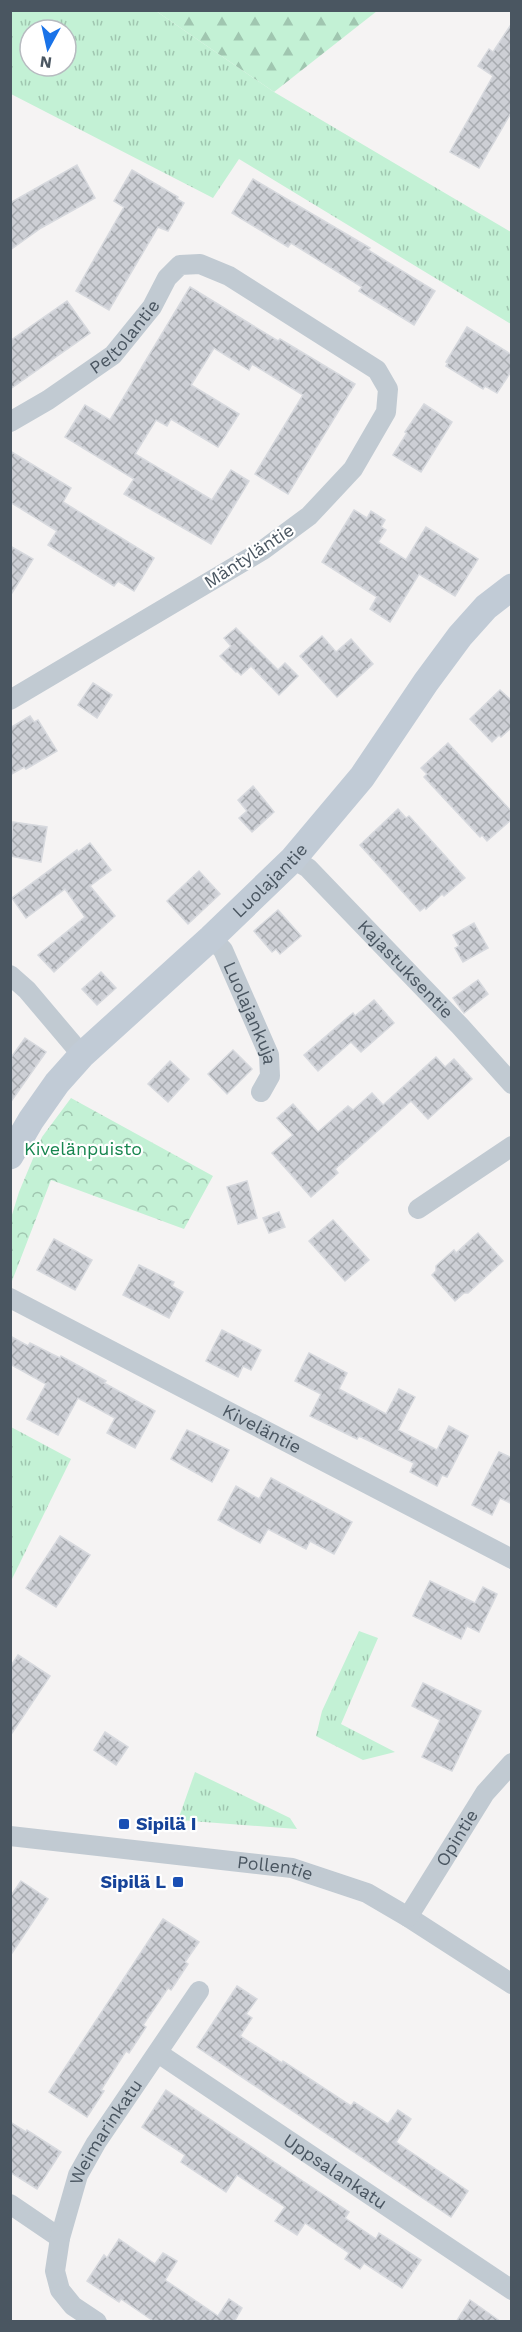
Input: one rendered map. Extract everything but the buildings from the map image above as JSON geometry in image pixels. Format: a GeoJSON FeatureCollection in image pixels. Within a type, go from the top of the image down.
{"type":"FeatureCollection","features":[{"type":"Feature","properties":{"kind":"main road","name":"Luolajantie"},"geometry":{"type":"LineString","coordinates":[[10,1156],[31,1120],[57,1083],[82,1055],[293,860],[362,777],[460,636],[486,606],[512,587]]}},
{"type":"Feature","properties":{"kind":"street","name":"Peltolantie"},"geometry":{"type":"LineString","coordinates":[[10,422],[48,400],[113,354],[152,307],[167,278],[180,265],[200,264],[229,276]]}},
{"type":"Feature","properties":{"kind":"street","name":"Mäntyläntie"},"geometry":{"type":"LineString","coordinates":[[10,700],[263,550],[300,523],[353,469],[386,412],[388,389],[377,370],[229,276]]}},
{"type":"Feature","properties":{"kind":"street","name":"Kajastuksentie"},"geometry":{"type":"LineString","coordinates":[[293,860],[308,868],[316,876],[460,1026],[512,1084]]}},
{"type":"Feature","properties":{"kind":"street","name":"Luolajankuja"},"geometry":{"type":"LineString","coordinates":[[211,938],[223,950],[269,1055],[270,1076],[261,1092]]}},
{"type":"Feature","properties":{"kind":"street"},"geometry":{"type":"LineString","coordinates":[[10,975],[27,990],[82,1055]]}},
{"type":"Feature","properties":{"kind":"street"},"geometry":{"type":"LineString","coordinates":[[418,1209],[512,1146]]}},
{"type":"Feature","properties":{"kind":"street","name":"Kiveläntie"},"geometry":{"type":"LineString","coordinates":[[10,1298],[512,1559]]}},
{"type":"Feature","properties":{"kind":"street","name":"Opintie"},"geometry":{"type":"LineString","coordinates":[[408,1917],[485,1793],[512,1763]]}},
{"type":"Feature","properties":{"kind":"street","name":"Pollentie"},"geometry":{"type":"LineString","coordinates":[[10,1836],[292,1868],[367,1893],[512,1984]]}},
{"type":"Feature","properties":{"kind":"street","name":"Weimarinkatu"},"geometry":{"type":"LineString","coordinates":[[97,2322],[74,2306],[60,2290],[56,2271],[60,2238],[78,2175],[96,2143],[199,1990]]}},
{"type":"Feature","properties":{"kind":"street","name":"Uppsalankatu"},"geometry":{"type":"LineString","coordinates":[[158,2053],[512,2290]]}},
{"type":"Feature","properties":{"kind":"street"},"geometry":{"type":"LineString","coordinates":[[10,2204],[60,2238]]}},
{"type":"Feature","properties":{"kind":"green space"},"geometry":{"type":"Polygon","coordinates":[[[10,11],[156,11],[274,92],[511,232],[511,324],[239,159],[213,198],[11,94],[10,11]]]}},
{"type":"Feature","properties":{"kind":"green space"},"geometry":{"type":"Polygon","coordinates":[[[156,11],[377,11],[274,92],[156,11]]]}},
{"type":"Feature","properties":{"kind":"green space","name":"Kivelänpuisto"},"geometry":{"type":"Polygon","coordinates":[[[71,1098],[213,1176],[184,1229],[51,1180],[12,1281],[11,1218],[19,1192],[42,1137],[71,1098]]]}},
{"type":"Feature","properties":{"kind":"green space"},"geometry":{"type":"Polygon","coordinates":[[[11,1427],[71,1459],[11,1581],[11,1427]]]}},
{"type":"Feature","properties":{"kind":"green space"},"geometry":{"type":"Polygon","coordinates":[[[359,1631],[378,1638],[341,1724],[395,1752],[363,1760],[316,1736],[322,1711],[359,1631]]]}},
{"type":"Feature","properties":{"kind":"green space"},"geometry":{"type":"Polygon","coordinates":[[[195,1772],[290,1818],[297,1829],[178,1820],[195,1772]]]}},
{"type":"Feature","properties":{"kind":"place","name":"Sipilä I"},"geometry":{"type":"Point","coordinates":[124,1824]}},
{"type":"Feature","properties":{"kind":"place","name":"Sipilä L"},"geometry":{"type":"Point","coordinates":[178,1882]}}]}
